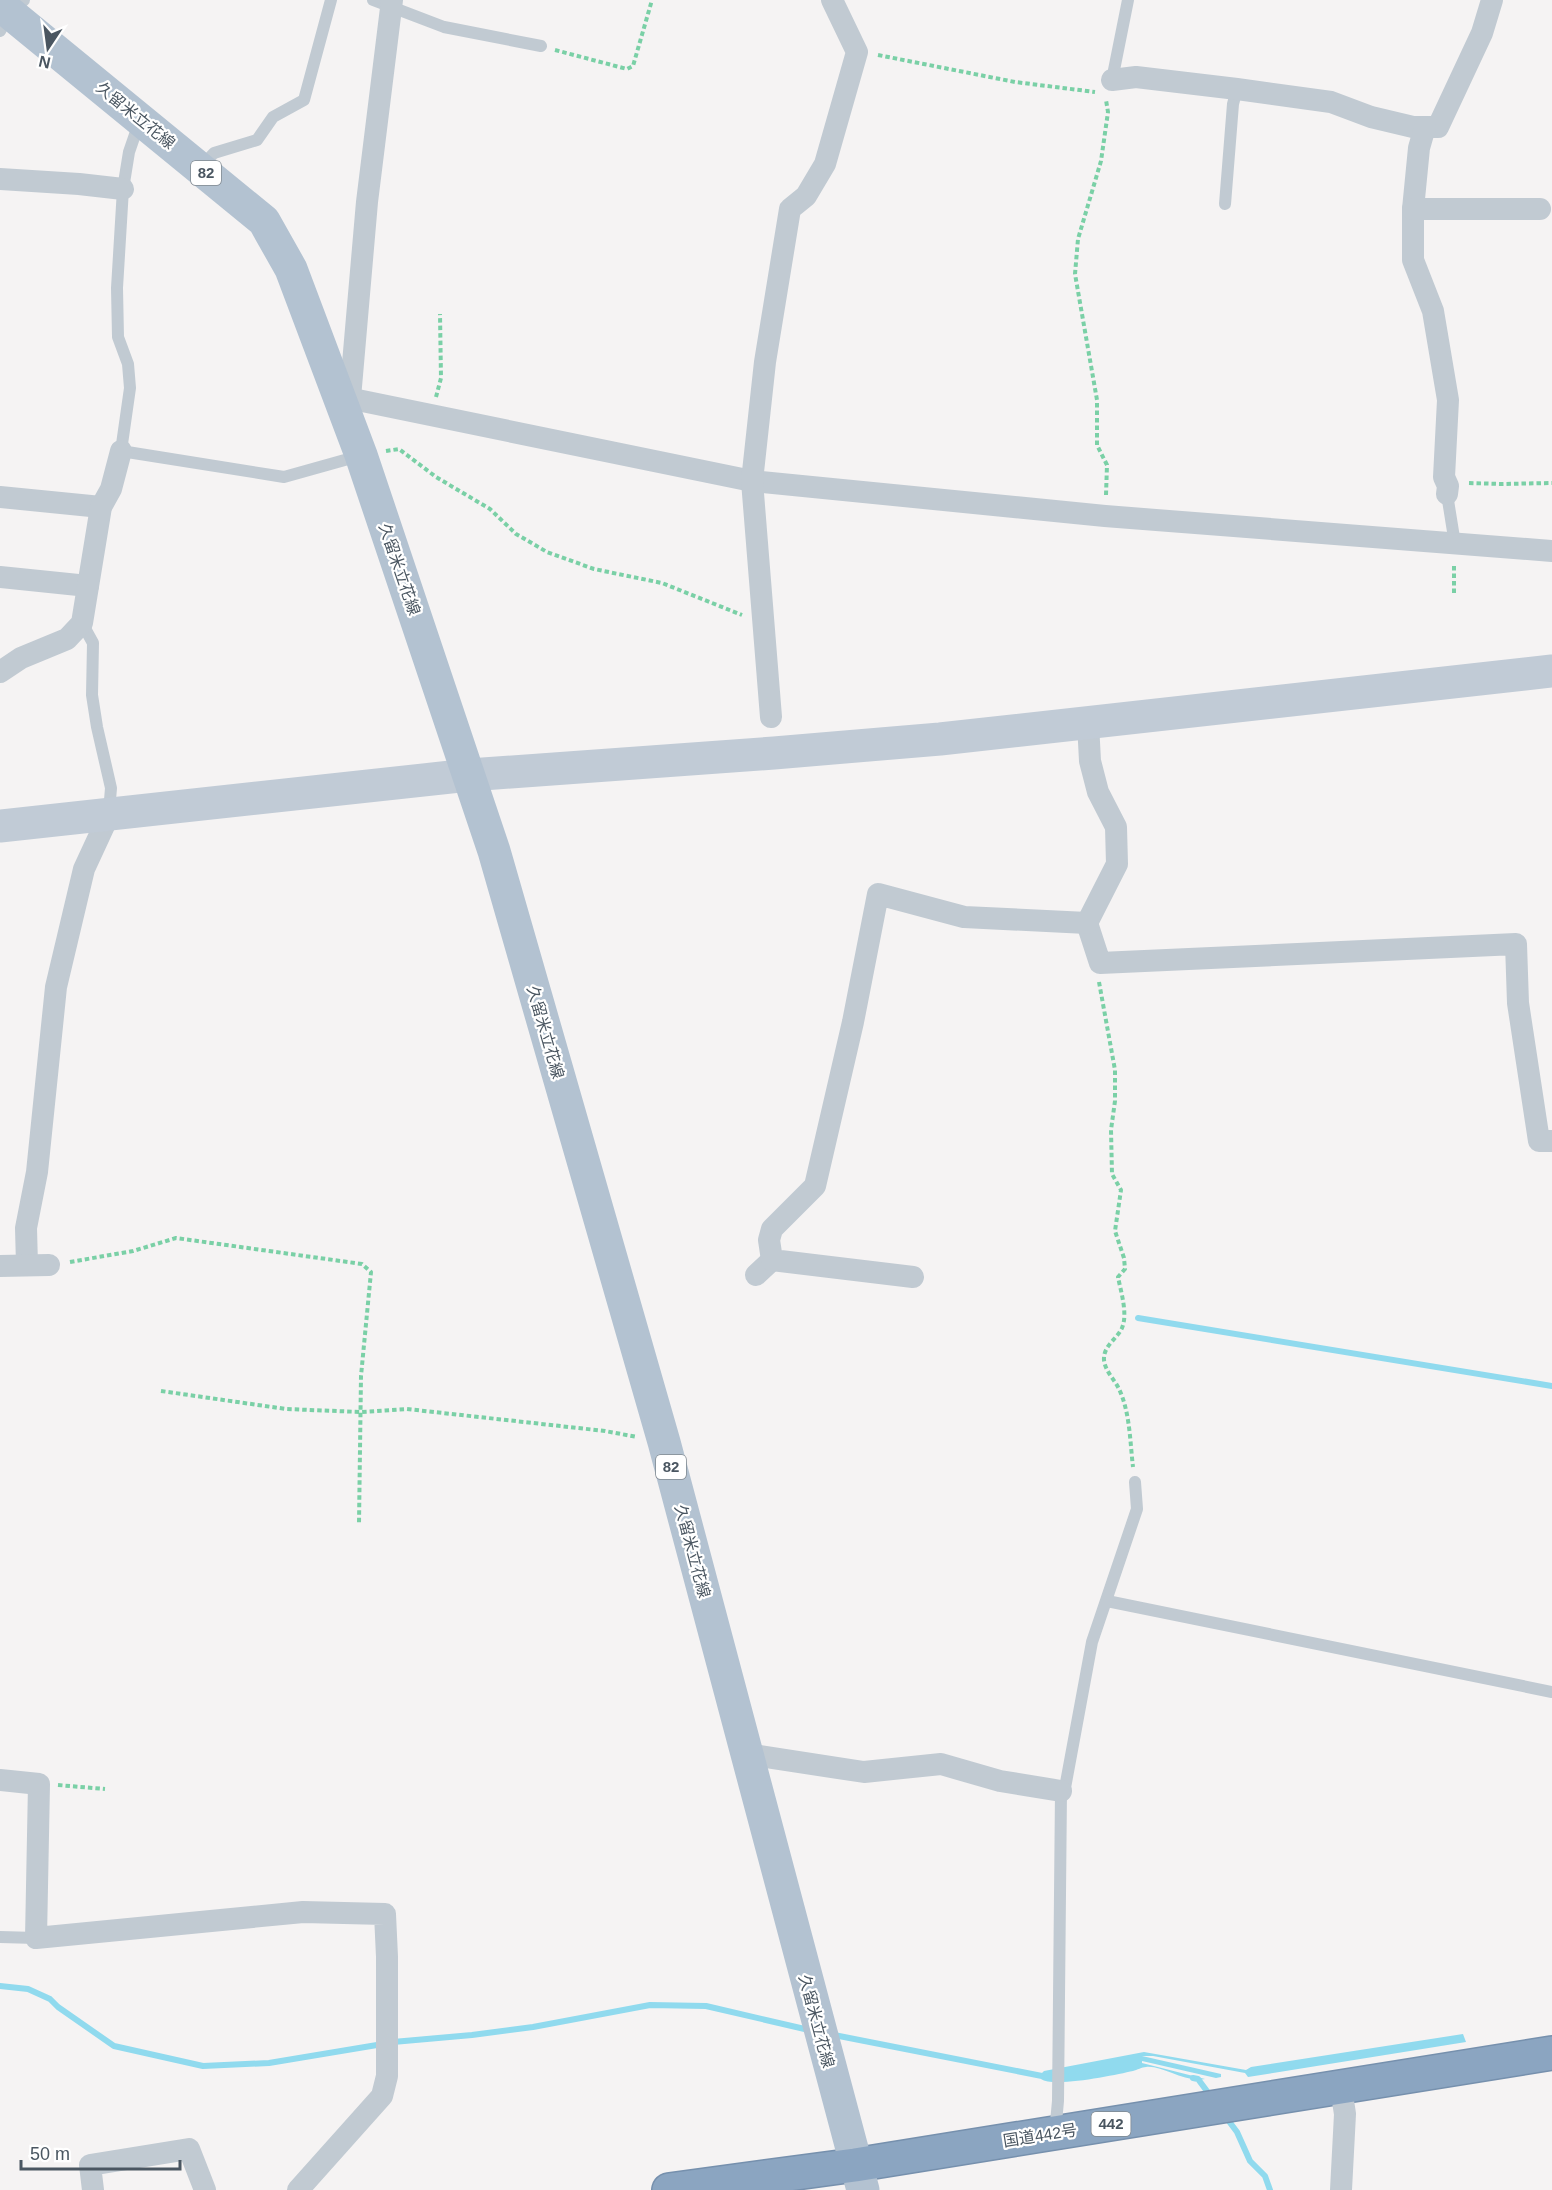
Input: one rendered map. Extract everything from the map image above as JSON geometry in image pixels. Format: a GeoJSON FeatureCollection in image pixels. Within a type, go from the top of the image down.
{"type":"FeatureCollection","features":[{"type":"Feature","properties":{"kind":"highway","name":"国道442号"},"geometry":{"type":"LineString","coordinates":[[669,2190],[859,2177],[1055,2133],[1552,2054]]}},
{"type":"Feature","properties":{"kind":"main road","name":"久留米立花線"},"geometry":{"type":"LineString","coordinates":[[9,12],[264,220],[291,269],[344,397],[497,862],[664,1442],[859,2177]]}},
{"type":"Feature","properties":{"kind":"street"},"geometry":{"type":"LineString","coordinates":[[771,717],[752,482],[765,362],[790,208],[806,196],[825,164],[856,52],[832,0]]}},
{"type":"Feature","properties":{"kind":"street"},"geometry":{"type":"LineString","coordinates":[[1109,84],[1136,77],[1237,89],[1330,102],[1371,117],[1413,127],[1438,127],[1482,33],[1492,0]]}},
{"type":"Feature","properties":{"kind":"street"},"geometry":{"type":"LineString","coordinates":[[385,2],[344,397],[752,482],[1105,516],[1552,551]]}},
{"type":"Feature","properties":{"kind":"street"},"geometry":{"type":"LineString","coordinates":[[1425,127],[1419,148],[1413,209],[1413,260],[1432,311],[1448,400],[1444,477],[1446,488]]}},
{"type":"Feature","properties":{"kind":"street"},"geometry":{"type":"LineString","coordinates":[[0,179],[123,189]]}},
{"type":"Feature","properties":{"kind":"street"},"geometry":{"type":"LineString","coordinates":[[1413,209],[1540,209]]}},
{"type":"Feature","properties":{"kind":"street"},"geometry":{"type":"LineString","coordinates":[[0,672],[21,658],[67,639],[82,623],[101,507],[111,489],[121,451]]}},
{"type":"Feature","properties":{"kind":"street"},"geometry":{"type":"LineString","coordinates":[[0,496],[101,507]]}},
{"type":"Feature","properties":{"kind":"street"},"geometry":{"type":"LineString","coordinates":[[0,577],[88,586]]}},
{"type":"Feature","properties":{"kind":"street"},"geometry":{"type":"LineString","coordinates":[[0,826],[469,775],[940,739],[1552,671]]}},
{"type":"Feature","properties":{"kind":"street"},"geometry":{"type":"LineString","coordinates":[[1088,723],[1090,761],[1098,792],[1116,827],[1117,864],[1087,923],[1100,963],[1516,944],[1518,1003],[1539,1141],[1552,1141]]}},
{"type":"Feature","properties":{"kind":"street"},"geometry":{"type":"LineString","coordinates":[[0,1266],[38,1265],[26,1228],[38,1172],[56,987],[84,868],[109,815]]}},
{"type":"Feature","properties":{"kind":"street"},"geometry":{"type":"LineString","coordinates":[[913,1278],[764,1267],[772,1229],[815,1186],[853,1022],[878,894],[964,917],[1087,923]]}},
{"type":"Feature","properties":{"kind":"street"},"geometry":{"type":"LineString","coordinates":[[747,1754],[864,1772],[941,1764],[1000,1781],[1061,1791]]}},
{"type":"Feature","properties":{"kind":"street"},"geometry":{"type":"LineString","coordinates":[[0,1780],[39,1784],[36,1938],[303,1912],[385,1914],[387,2076],[382,2096],[298,2190]]}},
{"type":"Feature","properties":{"kind":"street"},"geometry":{"type":"LineString","coordinates":[[1341,2088],[1346,2114],[1341,2190]]}},
{"type":"Feature","properties":{"kind":"street"},"geometry":{"type":"LineString","coordinates":[[93,2190],[90,2165],[189,2149],[205,2190]]}},
{"type":"Feature","properties":{"kind":"lane"},"geometry":{"type":"LineString","coordinates":[[200,168],[214,153],[257,140],[273,117],[304,100],[331,0]]}},
{"type":"Feature","properties":{"kind":"lane"},"geometry":{"type":"LineString","coordinates":[[1109,84],[1128,0]]}},
{"type":"Feature","properties":{"kind":"lane"},"geometry":{"type":"LineString","coordinates":[[385,2],[444,27],[541,46]]}},
{"type":"Feature","properties":{"kind":"lane"},"geometry":{"type":"LineString","coordinates":[[1225,204],[1233,104],[1237,89]]}},
{"type":"Feature","properties":{"kind":"lane"},"geometry":{"type":"LineString","coordinates":[[140,119],[129,152],[123,189],[117,288],[118,337],[128,364],[130,388],[121,451],[284,477],[362,455]]}},
{"type":"Feature","properties":{"kind":"lane"},"geometry":{"type":"LineString","coordinates":[[1446,488],[1455,544]]}},
{"type":"Feature","properties":{"kind":"lane"},"geometry":{"type":"LineString","coordinates":[[82,623],[93,643],[92,695],[111,788],[109,815]]}},
{"type":"Feature","properties":{"kind":"lane"},"geometry":{"type":"LineString","coordinates":[[1055,2133],[1058,2101],[1061,1791],[1065,1788],[1092,1642],[1137,1509],[1135,1482]]}},
{"type":"Feature","properties":{"kind":"lane"},"geometry":{"type":"LineString","coordinates":[[1107,1601],[1552,1692]]}},
{"type":"Feature","properties":{"kind":"lane"},"geometry":{"type":"LineString","coordinates":[[0,1937],[36,1938]]}},
{"type":"Feature","properties":{"kind":"path"},"geometry":{"type":"LineString","coordinates":[[541,46],[627,69],[633,66],[652,0]]}},
{"type":"Feature","properties":{"kind":"path"},"geometry":{"type":"LineString","coordinates":[[856,52],[933,64],[1015,82],[1093,92],[1109,84],[1108,112],[1101,161],[1078,239],[1076,274],[1097,400],[1097,445],[1107,465],[1105,516]]}},
{"type":"Feature","properties":{"kind":"path"},"geometry":{"type":"LineString","coordinates":[[432,415],[441,378],[440,314]]}},
{"type":"Feature","properties":{"kind":"path"},"geometry":{"type":"LineString","coordinates":[[362,455],[399,448],[436,477],[490,509],[516,534],[547,552],[594,569],[662,583],[728,610],[763,621]]}},
{"type":"Feature","properties":{"kind":"path"},"geometry":{"type":"LineString","coordinates":[[1446,488],[1552,483]]}},
{"type":"Feature","properties":{"kind":"path"},"geometry":{"type":"LineString","coordinates":[[1454,592],[1455,544]]}},
{"type":"Feature","properties":{"kind":"path"},"geometry":{"type":"LineString","coordinates":[[1100,963],[1098,977],[1115,1070],[1111,1130],[1112,1174],[1121,1190],[1115,1231],[1124,1258],[1125,1269],[1119,1277],[1124,1312],[1122,1328],[1107,1347],[1104,1359],[1119,1389],[1124,1406],[1135,1482]]}},
{"type":"Feature","properties":{"kind":"path"},"geometry":{"type":"LineString","coordinates":[[38,1265],[133,1251],[176,1238],[362,1264],[371,1272],[361,1376],[359,1523]]}},
{"type":"Feature","properties":{"kind":"path"},"geometry":{"type":"LineString","coordinates":[[161,1390],[286,1409],[361,1412],[407,1409],[605,1431],[664,1442]]}},
{"type":"Feature","properties":{"kind":"path"},"geometry":{"type":"LineString","coordinates":[[39,1784],[105,1789]]}},
{"type":"Feature","properties":{"kind":"water"},"geometry":{"type":"Polygon","coordinates":[[[1463,2034],[1466,2042],[1248,2077],[1245,2073],[1142,2056],[1221,2074],[1221,2077],[1216,2078],[1142,2061],[1142,2063],[1205,2079],[1189,2079],[1152,2067],[1143,2067],[1085,2080],[1058,2082],[1041,2079],[1044,2071],[1144,2052],[1246,2070],[1251,2067],[1463,2034]]]}},
{"type":"Feature","properties":{"kind":"waterway"},"geometry":{"type":"LineString","coordinates":[[1138,1318],[1552,1386]]}},
{"type":"Feature","properties":{"kind":"waterway"},"geometry":{"type":"LineString","coordinates":[[0,1986],[28,1989],[50,1999],[114,2046],[203,2066],[269,2063],[383,2044]]}},
{"type":"Feature","properties":{"kind":"waterway"},"geometry":{"type":"LineString","coordinates":[[393,2042],[533,2027],[650,2005],[706,2006],[809,2030]]}},
{"type":"Feature","properties":{"kind":"waterway"},"geometry":{"type":"LineString","coordinates":[[834,2035],[1047,2076]]}},
{"type":"Feature","properties":{"kind":"waterway"},"geometry":{"type":"LineString","coordinates":[[1193,2078],[1198,2079],[1212,2098]]}},
{"type":"Feature","properties":{"kind":"waterway"},"geometry":{"type":"LineString","coordinates":[[1225,2116],[1237,2132],[1250,2161],[1265,2176],[1270,2190]]}}]}
